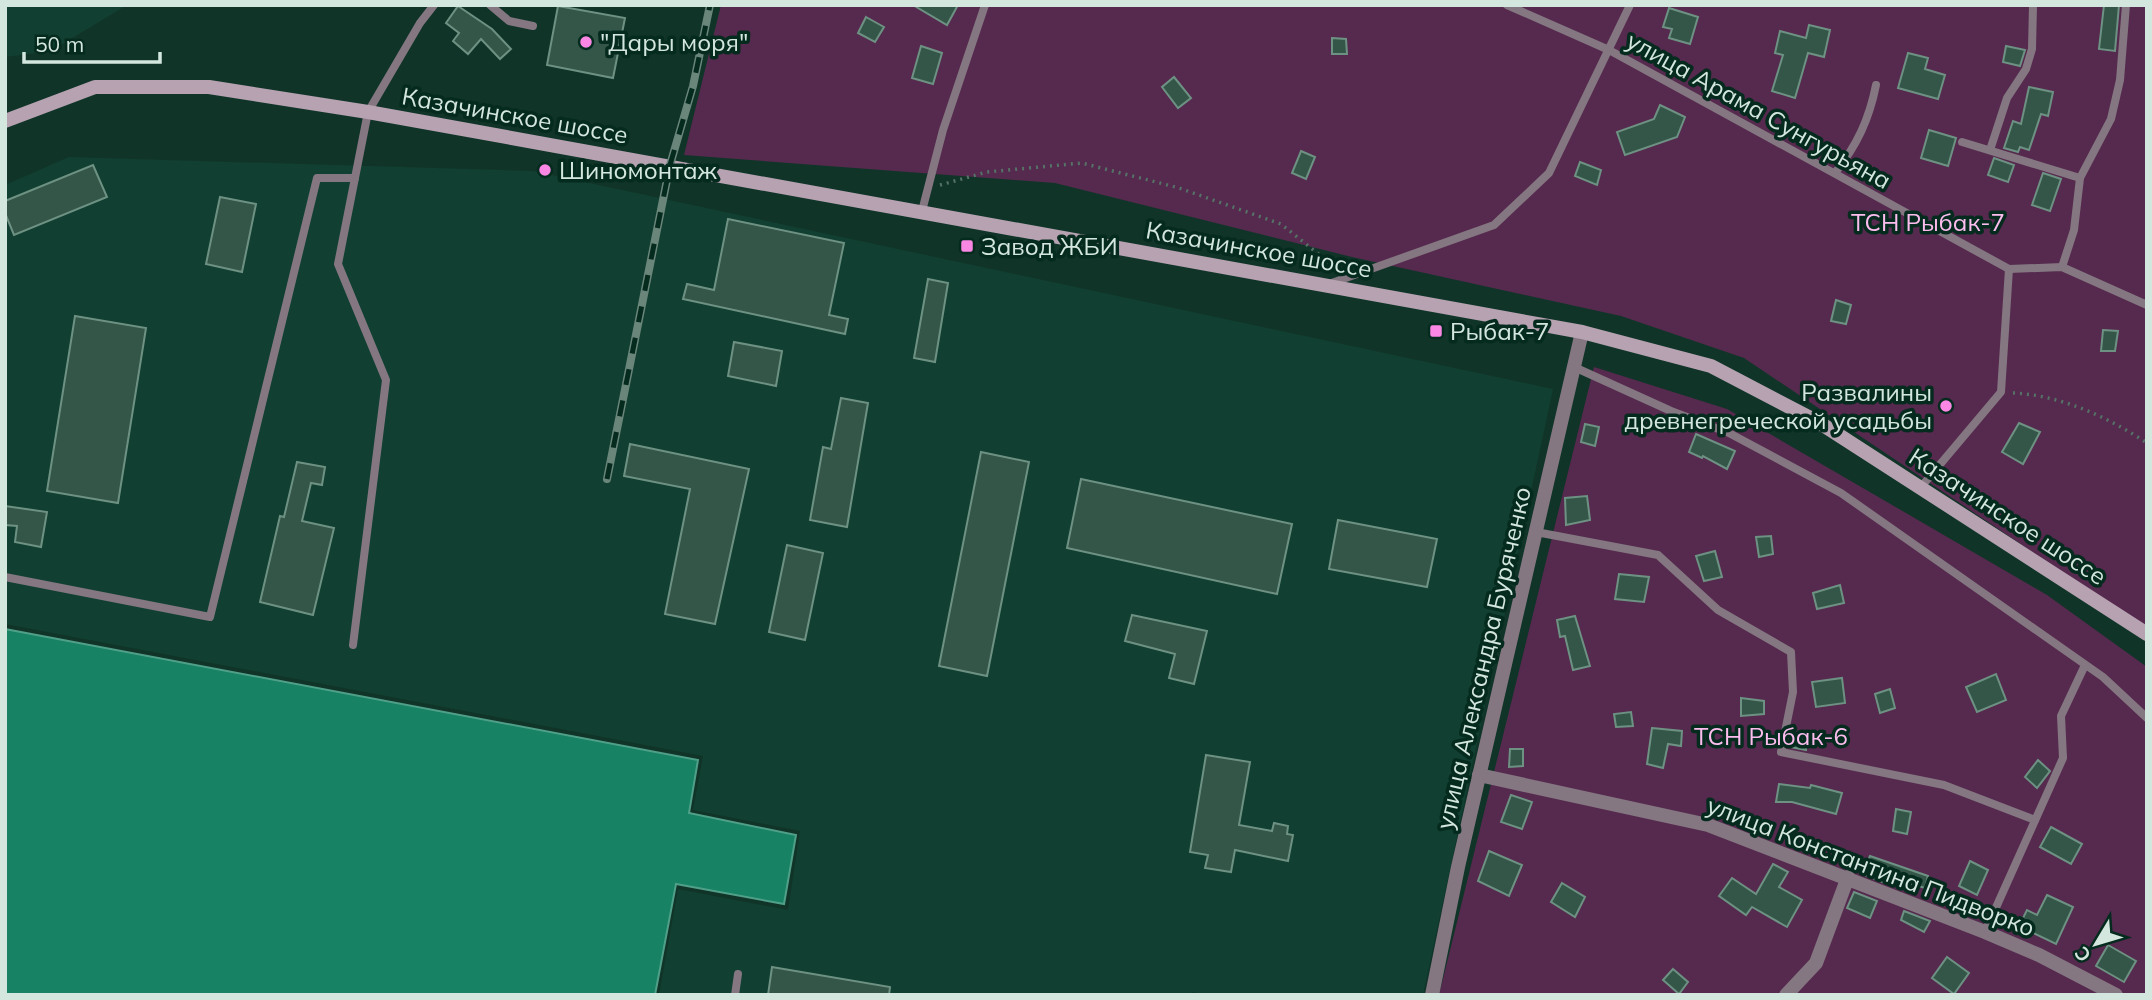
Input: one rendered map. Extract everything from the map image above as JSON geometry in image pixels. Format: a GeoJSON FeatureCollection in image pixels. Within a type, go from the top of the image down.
{"type":"FeatureCollection","features":[{"type":"Feature","properties":{"kind":"main road","name":"Казачинское шоссе"},"geometry":{"type":"LineString","coordinates":[[5,121],[95,87],[209,87],[368,112],[1329,284],[1582,332],[1711,366],[1820,423],[2147,634]]}},
{"type":"Feature","properties":{"kind":"street","name":"улица Александра Буряченко"},"geometry":{"type":"LineString","coordinates":[[1432,995],[1479,775],[1582,332]]}},
{"type":"Feature","properties":{"kind":"street","name":"улица Константина Пидворко"},"geometry":{"type":"LineString","coordinates":[[1479,775],[1708,825],[1985,932],[2039,955],[2116,995]]}},
{"type":"Feature","properties":{"kind":"street"},"geometry":{"type":"LineString","coordinates":[[1786,995],[1816,963],[1848,877]]}},
{"type":"Feature","properties":{"kind":"lane"},"geometry":{"type":"LineString","coordinates":[[353,645],[386,380],[338,264],[368,112],[420,23],[434,5]]}},
{"type":"Feature","properties":{"kind":"lane"},"geometry":{"type":"LineString","coordinates":[[490,5],[509,20],[533,26]]}},
{"type":"Feature","properties":{"kind":"lane"},"geometry":{"type":"LineString","coordinates":[[922,211],[985,5]]}},
{"type":"Feature","properties":{"kind":"lane","name":"улица Арама Сунгурьяна"},"geometry":{"type":"LineString","coordinates":[[1507,5],[1609,50],[2009,269]]}},
{"type":"Feature","properties":{"kind":"lane"},"geometry":{"type":"LineString","coordinates":[[1329,284],[1494,225],[1549,173],[1630,5]]}},
{"type":"Feature","properties":{"kind":"lane"},"geometry":{"type":"LineString","coordinates":[[1990,150],[2007,98],[2026,69],[2032,49],[2033,5]]}},
{"type":"Feature","properties":{"kind":"lane"},"geometry":{"type":"LineString","coordinates":[[2062,267],[2074,230],[2080,178],[2110,119],[2120,80],[2126,5]]}},
{"type":"Feature","properties":{"kind":"lane"},"geometry":{"type":"LineString","coordinates":[[1835,173],[1853,150],[1870,114],[1876,85]]}},
{"type":"Feature","properties":{"kind":"lane"},"geometry":{"type":"LineString","coordinates":[[1962,142],[2080,178]]}},
{"type":"Feature","properties":{"kind":"lane"},"geometry":{"type":"LineString","coordinates":[[5,577],[210,617],[317,178],[355,178]]}},
{"type":"Feature","properties":{"kind":"lane"},"geometry":{"type":"LineString","coordinates":[[1920,487],[2001,392],[2009,269],[2062,267],[2147,305]]}},
{"type":"Feature","properties":{"kind":"lane"},"geometry":{"type":"LineString","coordinates":[[1574,367],[1671,411],[1729,433],[1841,493],[2085,665],[2147,718]]}},
{"type":"Feature","properties":{"kind":"lane"},"geometry":{"type":"LineString","coordinates":[[1536,532],[1658,555],[1718,610],[1791,652],[1793,692],[1781,752],[1944,785],[2035,820]]}},
{"type":"Feature","properties":{"kind":"lane"},"geometry":{"type":"LineString","coordinates":[[1985,932],[2063,758],[2061,716],[2085,665]]}},
{"type":"Feature","properties":{"kind":"lane"},"geometry":{"type":"LineString","coordinates":[[735,995],[738,974]]}},
{"type":"Feature","properties":{"kind":"path"},"geometry":{"type":"LineString","coordinates":[[928,188],[987,172],[1082,163],[1179,188],[1281,224],[1348,278]]}},
{"type":"Feature","properties":{"kind":"path"},"geometry":{"type":"LineString","coordinates":[[2001,392],[2032,394],[2087,410],[2147,443]]}},
{"type":"Feature","properties":{"kind":"shaded area"},"geometry":{"type":"Polygon","coordinates":[[[5,5],[127,5],[51,51],[5,57],[5,5]]]}},
{"type":"Feature","properties":{"kind":"shaded area"},"geometry":{"type":"Polygon","coordinates":[[[69,157],[533,171],[1553,389],[1423,995],[1206,995],[1193,992],[1192,995],[659,995],[678,889],[788,910],[800,831],[693,810],[703,756],[5,624],[5,185],[69,157]]]}},
{"type":"Feature","properties":{"kind":"shaded area"},"geometry":{"type":"Polygon","coordinates":[[[5,629],[698,760],[689,813],[796,835],[784,904],[676,884],[655,995],[5,995],[5,629]]]}},
{"type":"Feature","properties":{"kind":"green space","name":"ТСН Рыбак-7"},"geometry":{"type":"Polygon","coordinates":[[[721,5],[2147,5],[2147,629],[1744,358],[1621,316],[1352,257],[1055,183],[684,155],[721,5]]]}},
{"type":"Feature","properties":{"kind":"green space","name":"ТСН Рыбак-6"},"geometry":{"type":"Polygon","coordinates":[[[1594,367],[1727,409],[2047,595],[2147,667],[2147,995],[1439,995],[1594,367]]]}},
{"type":"Feature","properties":{"kind":"building"},"geometry":{"type":"Polygon","coordinates":[[[913,5],[958,5],[947,25],[913,5]]]}},
{"type":"Feature","properties":{"kind":"building"},"geometry":{"type":"Polygon","coordinates":[[[2104,5],[2119,5],[2115,51],[2099,49],[2104,5]]]}},
{"type":"Feature","properties":{"kind":"building"},"geometry":{"type":"Polygon","coordinates":[[[458,6],[492,29],[511,49],[500,59],[481,39],[468,54],[453,41],[459,33],[446,23],[458,6]]]}},
{"type":"Feature","properties":{"kind":"building","name":"\"Дары моря\""},"geometry":{"type":"Polygon","coordinates":[[[558,6],[625,18],[613,78],[547,65],[558,6]]]}},
{"type":"Feature","properties":{"kind":"building"},"geometry":{"type":"Polygon","coordinates":[[[1669,8],[1698,17],[1690,44],[1669,38],[1672,29],[1663,27],[1669,8]]]}},
{"type":"Feature","properties":{"kind":"building"},"geometry":{"type":"Polygon","coordinates":[[[866,17],[884,27],[875,42],[858,33],[866,17]]]}},
{"type":"Feature","properties":{"kind":"building"},"geometry":{"type":"Polygon","coordinates":[[[1809,25],[1830,30],[1824,57],[1808,53],[1795,98],[1772,91],[1783,55],[1775,53],[1780,31],[1806,38],[1809,25]]]}},
{"type":"Feature","properties":{"kind":"building"},"geometry":{"type":"Polygon","coordinates":[[[1332,38],[1346,39],[1347,54],[1332,54],[1332,38]]]}},
{"type":"Feature","properties":{"kind":"building"},"geometry":{"type":"Polygon","coordinates":[[[921,46],[942,53],[933,84],[912,78],[921,46]]]}},
{"type":"Feature","properties":{"kind":"building"},"geometry":{"type":"Polygon","coordinates":[[[2006,46],[2025,50],[2020,66],[2003,62],[2006,46]]]}},
{"type":"Feature","properties":{"kind":"building"},"geometry":{"type":"Polygon","coordinates":[[[1908,53],[1928,58],[1925,69],[1945,75],[1938,99],[1898,88],[1908,53]]]}},
{"type":"Feature","properties":{"kind":"building"},"geometry":{"type":"Polygon","coordinates":[[[1174,77],[1191,98],[1178,108],[1162,87],[1174,77]]]}},
{"type":"Feature","properties":{"kind":"building"},"geometry":{"type":"Polygon","coordinates":[[[2029,87],[2053,92],[2048,116],[2041,114],[2029,150],[2020,147],[2018,152],[2004,148],[2013,121],[2021,124],[2029,87]]]}},
{"type":"Feature","properties":{"kind":"building"},"geometry":{"type":"Polygon","coordinates":[[[1660,105],[1685,117],[1677,137],[1625,155],[1617,132],[1654,119],[1660,105]]]}},
{"type":"Feature","properties":{"kind":"building"},"geometry":{"type":"Polygon","coordinates":[[[1929,130],[1956,138],[1948,166],[1921,158],[1929,130]]]}},
{"type":"Feature","properties":{"kind":"building"},"geometry":{"type":"Polygon","coordinates":[[[1301,151],[1315,157],[1306,179],[1292,173],[1301,151]]]}},
{"type":"Feature","properties":{"kind":"building"},"geometry":{"type":"Polygon","coordinates":[[[1994,158],[2014,165],[2008,182],[1988,175],[1994,158]]]}},
{"type":"Feature","properties":{"kind":"building"},"geometry":{"type":"Polygon","coordinates":[[[1580,162],[1601,170],[1597,185],[1575,176],[1580,162]]]}},
{"type":"Feature","properties":{"kind":"building"},"geometry":{"type":"Polygon","coordinates":[[[93,165],[107,197],[14,235],[5,213],[5,201],[93,165]]]}},
{"type":"Feature","properties":{"kind":"building"},"geometry":{"type":"Polygon","coordinates":[[[2043,173],[2061,179],[2050,211],[2032,205],[2043,173]]]}},
{"type":"Feature","properties":{"kind":"building"},"geometry":{"type":"Polygon","coordinates":[[[220,197],[256,204],[242,272],[206,264],[220,197]]]}},
{"type":"Feature","properties":{"kind":"building"},"geometry":{"type":"Polygon","coordinates":[[[728,219],[844,243],[829,315],[848,319],[845,334],[683,299],[687,284],[714,290],[728,219]]]}},
{"type":"Feature","properties":{"kind":"building"},"geometry":{"type":"Polygon","coordinates":[[[928,279],[948,283],[935,362],[914,358],[928,279]]]}},
{"type":"Feature","properties":{"kind":"building"},"geometry":{"type":"Polygon","coordinates":[[[1836,300],[1851,305],[1846,324],[1831,321],[1836,300]]]}},
{"type":"Feature","properties":{"kind":"building"},"geometry":{"type":"Polygon","coordinates":[[[75,316],[146,328],[118,503],[47,491],[75,316]]]}},
{"type":"Feature","properties":{"kind":"building"},"geometry":{"type":"Polygon","coordinates":[[[2103,330],[2118,331],[2115,351],[2101,351],[2103,330]]]}},
{"type":"Feature","properties":{"kind":"building"},"geometry":{"type":"Polygon","coordinates":[[[734,342],[782,351],[776,386],[728,376],[734,342]]]}},
{"type":"Feature","properties":{"kind":"building"},"geometry":{"type":"Polygon","coordinates":[[[841,398],[868,403],[847,527],[810,520],[823,447],[831,449],[841,398]]]}},
{"type":"Feature","properties":{"kind":"building"},"geometry":{"type":"Polygon","coordinates":[[[2019,423],[2040,432],[2023,464],[2002,452],[2019,423]]]}},
{"type":"Feature","properties":{"kind":"building"},"geometry":{"type":"Polygon","coordinates":[[[1585,424],[1599,427],[1595,446],[1581,442],[1585,424]]]}},
{"type":"Feature","properties":{"kind":"building"},"geometry":{"type":"Polygon","coordinates":[[[1696,434],[1735,451],[1727,469],[1689,452],[1696,434]]]}},
{"type":"Feature","properties":{"kind":"building"},"geometry":{"type":"Polygon","coordinates":[[[630,444],[749,469],[715,624],[665,614],[690,489],[624,476],[630,444]]]}},
{"type":"Feature","properties":{"kind":"building"},"geometry":{"type":"Polygon","coordinates":[[[981,452],[1029,462],[987,676],[939,666],[981,452]]]}},
{"type":"Feature","properties":{"kind":"building"},"geometry":{"type":"Polygon","coordinates":[[[297,462],[325,467],[322,485],[311,483],[302,521],[334,528],[313,615],[260,602],[280,516],[284,517],[297,462]]]}},
{"type":"Feature","properties":{"kind":"building"},"geometry":{"type":"Polygon","coordinates":[[[1081,479],[1292,524],[1277,594],[1067,548],[1081,479]]]}},
{"type":"Feature","properties":{"kind":"building"},"geometry":{"type":"Polygon","coordinates":[[[1587,496],[1590,520],[1566,525],[1565,498],[1587,496]]]}},
{"type":"Feature","properties":{"kind":"building"},"geometry":{"type":"Polygon","coordinates":[[[5,506],[47,512],[41,547],[15,542],[17,526],[5,525],[5,506]]]}},
{"type":"Feature","properties":{"kind":"building"},"geometry":{"type":"Polygon","coordinates":[[[1338,520],[1437,539],[1427,587],[1329,569],[1338,520]]]}},
{"type":"Feature","properties":{"kind":"building"},"geometry":{"type":"Polygon","coordinates":[[[1771,536],[1773,554],[1759,557],[1756,537],[1771,536]]]}},
{"type":"Feature","properties":{"kind":"building"},"geometry":{"type":"Polygon","coordinates":[[[787,545],[823,553],[805,640],[769,632],[787,545]]]}},
{"type":"Feature","properties":{"kind":"building"},"geometry":{"type":"Polygon","coordinates":[[[1715,551],[1722,577],[1704,581],[1696,556],[1715,551]]]}},
{"type":"Feature","properties":{"kind":"building"},"geometry":{"type":"Polygon","coordinates":[[[1619,574],[1649,577],[1644,602],[1615,599],[1619,574]]]}},
{"type":"Feature","properties":{"kind":"building"},"geometry":{"type":"Polygon","coordinates":[[[1840,585],[1844,603],[1817,609],[1813,593],[1840,585]]]}},
{"type":"Feature","properties":{"kind":"building"},"geometry":{"type":"Polygon","coordinates":[[[1132,615],[1207,631],[1194,684],[1169,678],[1175,654],[1125,641],[1132,615]]]}},
{"type":"Feature","properties":{"kind":"building"},"geometry":{"type":"Polygon","coordinates":[[[1575,616],[1590,666],[1573,670],[1565,636],[1560,637],[1557,620],[1575,616]]]}},
{"type":"Feature","properties":{"kind":"building"},"geometry":{"type":"Polygon","coordinates":[[[1996,674],[2006,700],[1977,712],[1966,687],[1996,674]]]}},
{"type":"Feature","properties":{"kind":"building"},"geometry":{"type":"Polygon","coordinates":[[[1842,678],[1845,703],[1816,707],[1812,682],[1842,678]]]}},
{"type":"Feature","properties":{"kind":"building"},"geometry":{"type":"Polygon","coordinates":[[[1890,689],[1895,708],[1880,713],[1875,694],[1890,689]]]}},
{"type":"Feature","properties":{"kind":"building"},"geometry":{"type":"Polygon","coordinates":[[[1741,698],[1764,701],[1764,714],[1741,716],[1741,698]]]}},
{"type":"Feature","properties":{"kind":"building"},"geometry":{"type":"Polygon","coordinates":[[[1631,712],[1633,726],[1616,727],[1614,714],[1631,712]]]}},
{"type":"Feature","properties":{"kind":"building"},"geometry":{"type":"Polygon","coordinates":[[[1652,728],[1682,731],[1681,746],[1668,744],[1663,768],[1647,764],[1652,728]]]}},
{"type":"Feature","properties":{"kind":"building"},"geometry":{"type":"Polygon","coordinates":[[[1791,735],[1807,735],[1806,750],[1790,747],[1791,735]]]}},
{"type":"Feature","properties":{"kind":"building"},"geometry":{"type":"Polygon","coordinates":[[[1510,749],[1523,749],[1523,766],[1509,767],[1510,749]]]}},
{"type":"Feature","properties":{"kind":"building"},"geometry":{"type":"Polygon","coordinates":[[[1206,755],[1250,762],[1239,825],[1272,831],[1274,823],[1288,826],[1287,834],[1293,835],[1288,861],[1235,850],[1231,872],[1205,868],[1208,855],[1190,852],[1206,755]]]}},
{"type":"Feature","properties":{"kind":"building"},"geometry":{"type":"Polygon","coordinates":[[[2038,760],[2050,771],[2037,788],[2025,777],[2038,760]]]}},
{"type":"Feature","properties":{"kind":"building"},"geometry":{"type":"Polygon","coordinates":[[[1779,784],[1810,788],[1811,785],[1842,793],[1836,814],[1792,802],[1776,802],[1779,784]]]}},
{"type":"Feature","properties":{"kind":"building"},"geometry":{"type":"Polygon","coordinates":[[[1511,795],[1532,802],[1522,829],[1501,822],[1511,795]]]}},
{"type":"Feature","properties":{"kind":"building"},"geometry":{"type":"Polygon","coordinates":[[[1896,809],[1911,812],[1907,834],[1893,831],[1896,809]]]}},
{"type":"Feature","properties":{"kind":"building"},"geometry":{"type":"Polygon","coordinates":[[[2051,827],[2082,844],[2071,864],[2040,847],[2051,827]]]}},
{"type":"Feature","properties":{"kind":"building"},"geometry":{"type":"Polygon","coordinates":[[[1489,851],[1522,865],[1509,896],[1478,881],[1489,851]]]}},
{"type":"Feature","properties":{"kind":"building"},"geometry":{"type":"Polygon","coordinates":[[[1870,856],[1928,876],[1925,888],[1888,877],[1885,883],[1862,874],[1870,856]]]}},
{"type":"Feature","properties":{"kind":"building"},"geometry":{"type":"Polygon","coordinates":[[[1970,861],[1988,870],[1977,895],[1959,886],[1970,861]]]}},
{"type":"Feature","properties":{"kind":"building"},"geometry":{"type":"Polygon","coordinates":[[[1773,864],[1788,872],[1779,887],[1802,900],[1787,927],[1752,907],[1746,915],[1719,896],[1732,878],[1756,894],[1773,864]]]}},
{"type":"Feature","properties":{"kind":"building"},"geometry":{"type":"Polygon","coordinates":[[[1562,883],[1585,897],[1575,917],[1551,902],[1562,883]]]}},
{"type":"Feature","properties":{"kind":"building"},"geometry":{"type":"Polygon","coordinates":[[[1854,892],[1877,901],[1870,918],[1847,908],[1854,892]]]}},
{"type":"Feature","properties":{"kind":"building"},"geometry":{"type":"Polygon","coordinates":[[[2047,895],[2073,907],[2056,944],[2019,926],[2027,910],[2037,915],[2047,895]]]}},
{"type":"Feature","properties":{"kind":"building"},"geometry":{"type":"Polygon","coordinates":[[[1904,911],[1930,921],[1924,932],[1901,920],[1904,911]]]}},
{"type":"Feature","properties":{"kind":"building"},"geometry":{"type":"Polygon","coordinates":[[[2108,945],[2136,961],[2124,982],[2096,966],[2108,945]]]}},
{"type":"Feature","properties":{"kind":"building"},"geometry":{"type":"Polygon","coordinates":[[[1947,957],[1969,973],[1954,994],[1932,978],[1947,957]]]}},
{"type":"Feature","properties":{"kind":"building"},"geometry":{"type":"Polygon","coordinates":[[[772,967],[890,987],[889,995],[768,995],[772,967]]]}},
{"type":"Feature","properties":{"kind":"building"},"geometry":{"type":"Polygon","coordinates":[[[1673,969],[1688,982],[1679,994],[1663,980],[1673,969]]]}},
{"type":"Feature","properties":{"kind":"railway"},"geometry":{"type":"LineString","coordinates":[[607,479],[670,165],[693,86],[710,5]]}},
{"type":"Feature","properties":{"kind":"place","name":"\"Дары моря\""},"geometry":{"type":"Point","coordinates":[586,42]}},
{"type":"Feature","properties":{"kind":"place","name":"Шиномонтаж"},"geometry":{"type":"Point","coordinates":[545,170]}},
{"type":"Feature","properties":{"kind":"place","name":"Завод ЖБИ"},"geometry":{"type":"Point","coordinates":[967,246]}},
{"type":"Feature","properties":{"kind":"place","name":"Рыбак-7"},"geometry":{"type":"Point","coordinates":[1436,331]}},
{"type":"Feature","properties":{"kind":"place","name":"Развалины древнегреческой усадьбы"},"geometry":{"type":"Point","coordinates":[1946,406]}}]}
